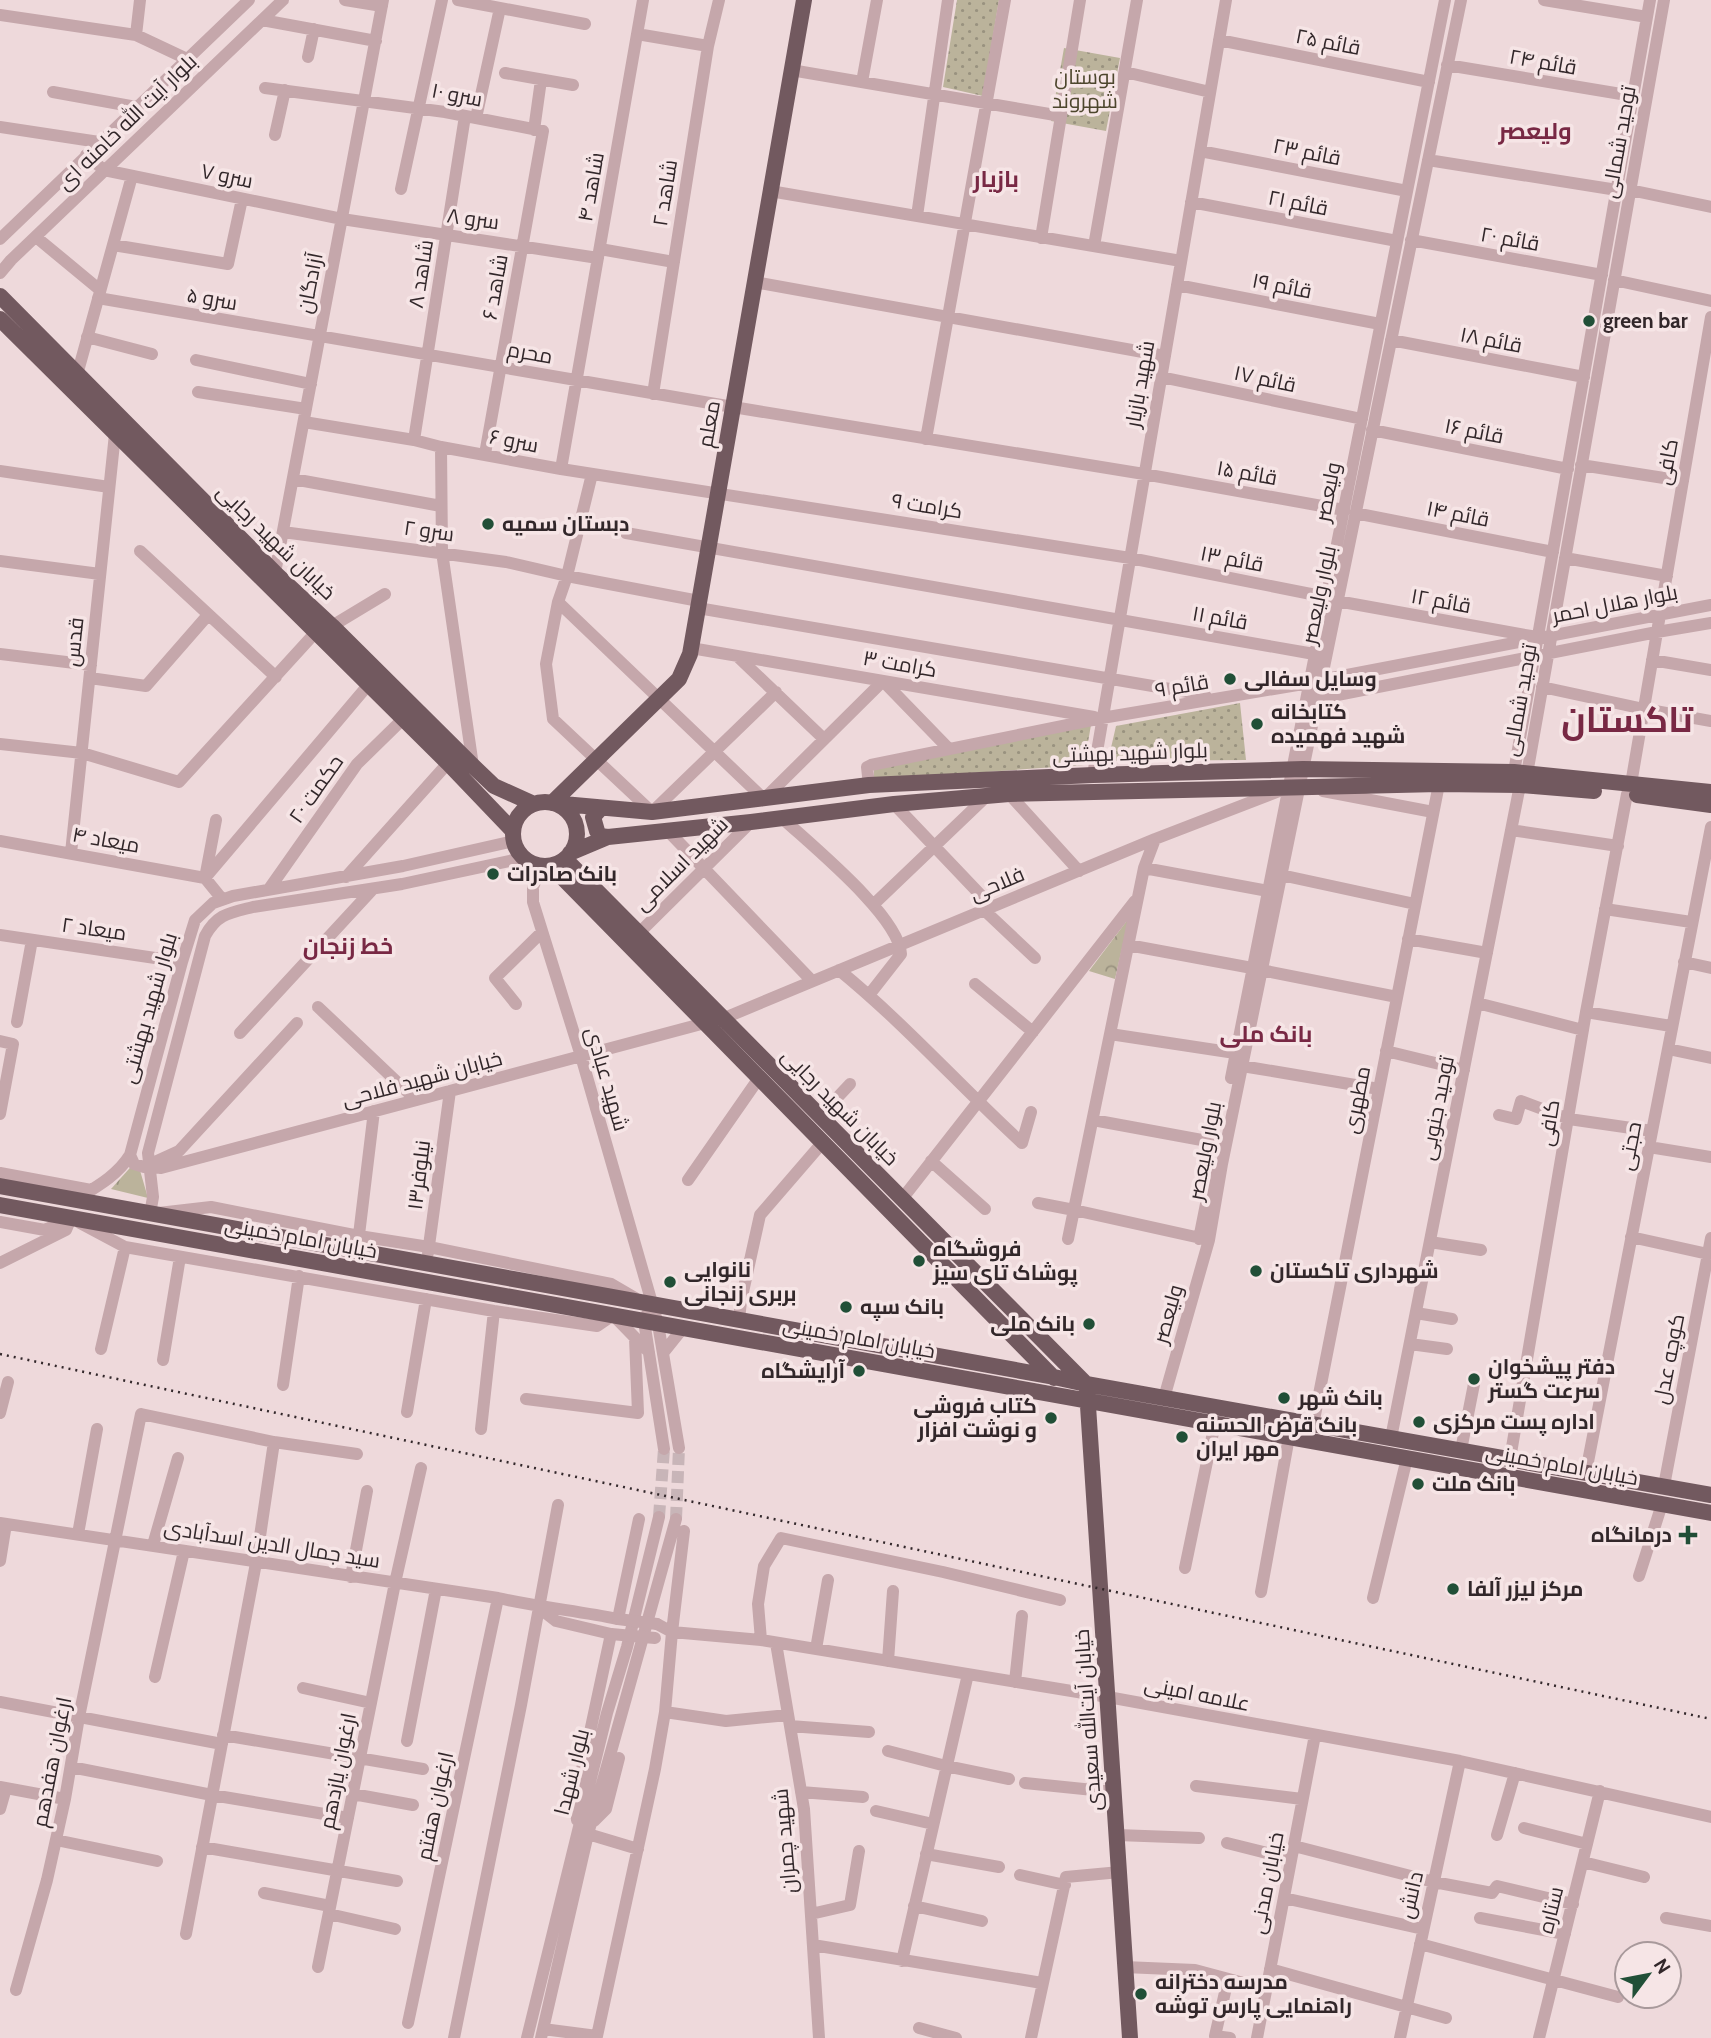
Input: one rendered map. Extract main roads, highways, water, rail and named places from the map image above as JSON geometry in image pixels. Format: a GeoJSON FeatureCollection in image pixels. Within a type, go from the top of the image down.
{"type":"FeatureCollection","features":[{"type":"Feature","properties":{"kind":"main road","name":"معلم"},"geometry":{"type":"LineString","coordinates":[[552,803],[679,679],[687,663],[804,0]]}},
{"type":"Feature","properties":{"kind":"main road","name":"خیابان شهید رجایی"},"geometry":{"type":"LineString","coordinates":[[0,296],[270,578],[315,633],[448,763],[513,836]]}},
{"type":"Feature","properties":{"kind":"main road","name":"خیابان شهید رجایی"},"geometry":{"type":"LineString","coordinates":[[0,319],[115,435],[270,578],[332,626],[494,786],[534,804]]}},
{"type":"Feature","properties":{"kind":"main road","name":"بلوار شهید بهشتی"},"geometry":{"type":"LineString","coordinates":[[552,803],[652,813],[869,785],[1297,769],[1520,777],[1629,789],[1711,792]]}},
{"type":"Feature","properties":{"kind":"main road","name":"بلوار شهید بهشتی"},"geometry":{"type":"LineString","coordinates":[[557,861],[608,837],[988,795],[1439,783],[1520,777]]}},
{"type":"Feature","properties":{"kind":"main road","name":"بلوار شهید بهشتی"},"geometry":{"type":"LineString","coordinates":[[1629,789],[1711,805]]}},
{"type":"Feature","properties":{"kind":"main road"},"geometry":{"type":"LineString","coordinates":[[552,803],[562,807],[575,823],[575,844],[557,861],[532,863],[523,858],[517,850],[513,836],[520,814],[534,804],[552,803]]}},
{"type":"Feature","properties":{"kind":"main road"},"geometry":{"type":"LineString","coordinates":[[601,808],[593,817],[594,824],[600,836],[608,837]]}},
{"type":"Feature","properties":{"kind":"main road","name":"خیابان شهید رجایی"},"geometry":{"type":"LineString","coordinates":[[557,861],[638,934],[820,1116],[1087,1392]]}},
{"type":"Feature","properties":{"kind":"main road","name":"خیابان شهید رجایی"},"geometry":{"type":"LineString","coordinates":[[557,861],[705,1023],[1054,1377]]}},
{"type":"Feature","properties":{"kind":"main road","name":"خیابان امام خمینی"},"geometry":{"type":"LineString","coordinates":[[0,1186],[150,1214],[428,1255],[647,1303],[1054,1377],[1087,1392],[1215,1423],[1711,1513]]}},
{"type":"Feature","properties":{"kind":"main road"},"geometry":{"type":"LineString","coordinates":[[71,1218],[75,1200]]}},
{"type":"Feature","properties":{"kind":"main road","name":"خیابان امام خمینی"},"geometry":{"type":"LineString","coordinates":[[0,1205],[1063,1396],[1087,1392],[1164,1398],[1711,1495]]}},
{"type":"Feature","properties":{"kind":"main road"},"geometry":{"type":"LineString","coordinates":[[147,1232],[150,1214]]}},
{"type":"Feature","properties":{"kind":"main road"},"geometry":{"type":"LineString","coordinates":[[855,1359],[860,1342]]}},
{"type":"Feature","properties":{"kind":"main road"},"geometry":{"type":"LineString","coordinates":[[1011,1369],[1020,1366],[1025,1357],[1026,1351],[1021,1343]]}},
{"type":"Feature","properties":{"kind":"main road"},"geometry":{"type":"LineString","coordinates":[[902,1367],[905,1350]]}},
{"type":"Feature","properties":{"kind":"main road"},"geometry":{"type":"LineString","coordinates":[[1054,1377],[1063,1396]]}},
{"type":"Feature","properties":{"kind":"main road","name":"خیابان آیت‌الله سعیدی"},"geometry":{"type":"LineString","coordinates":[[1087,1392],[1130,2038]]}},
{"type":"Feature","properties":{"kind":"tunnel"},"geometry":{"type":"LineString","coordinates":[[676,1519],[679,1448]]}},
{"type":"Feature","properties":{"kind":"tunnel"},"geometry":{"type":"LineString","coordinates":[[659,1517],[664,1449]]}},
{"type":"Feature","properties":{"kind":"railway"},"geometry":{"type":"LineString","coordinates":[[0,1354],[1711,1719]]}},
{"type":"Feature","properties":{"kind":"place","name":"green bar"},"geometry":{"type":"Point","coordinates":[1589,321]}},
{"type":"Feature","properties":{"kind":"place","name":"دبستان سمیه"},"geometry":{"type":"Point","coordinates":[488,524]}},
{"type":"Feature","properties":{"kind":"place","name":"وسایل سفالی"},"geometry":{"type":"Point","coordinates":[1230,679]}},
{"type":"Feature","properties":{"kind":"place","name":"کتابخانه شهید فهمیده"},"geometry":{"type":"Point","coordinates":[1257,724]}},
{"type":"Feature","properties":{"kind":"place","name":"بانک صادرات"},"geometry":{"type":"Point","coordinates":[493,874]}},
{"type":"Feature","properties":{"kind":"place","name":"فروشگاه پوشاک تای سیز"},"geometry":{"type":"Point","coordinates":[919,1261]}},
{"type":"Feature","properties":{"kind":"place","name":"شهرداری تاکستان"},"geometry":{"type":"Point","coordinates":[1256,1271]}},
{"type":"Feature","properties":{"kind":"place","name":"نانوایی بربری زنجانی"},"geometry":{"type":"Point","coordinates":[670,1282]}},
{"type":"Feature","properties":{"kind":"place","name":"بانک سپه"},"geometry":{"type":"Point","coordinates":[846,1307]}},
{"type":"Feature","properties":{"kind":"place","name":"بانک ملی"},"geometry":{"type":"Point","coordinates":[1089,1324]}},
{"type":"Feature","properties":{"kind":"place","name":"آرایشگاه"},"geometry":{"type":"Point","coordinates":[859,1371]}},
{"type":"Feature","properties":{"kind":"place","name":"دفتر پیشخوان سرعت گستر"},"geometry":{"type":"Point","coordinates":[1474,1379]}},
{"type":"Feature","properties":{"kind":"place","name":"بانک شهر"},"geometry":{"type":"Point","coordinates":[1284,1398]}},
{"type":"Feature","properties":{"kind":"place","name":"کتاب فروشی و نوشت افزار"},"geometry":{"type":"Point","coordinates":[1051,1418]}},
{"type":"Feature","properties":{"kind":"place","name":"اداره پست مرکزی"},"geometry":{"type":"Point","coordinates":[1419,1422]}},
{"type":"Feature","properties":{"kind":"place","name":"بانک قرض الحسنه مهر ایران"},"geometry":{"type":"Point","coordinates":[1182,1437]}},
{"type":"Feature","properties":{"kind":"place","name":"بانک ملت"},"geometry":{"type":"Point","coordinates":[1418,1484]}},
{"type":"Feature","properties":{"kind":"place","name":"درمانگاه"},"geometry":{"type":"Point","coordinates":[1688,1535]}},
{"type":"Feature","properties":{"kind":"place","name":"مرکز لیزر آلفا"},"geometry":{"type":"Point","coordinates":[1453,1589]}},
{"type":"Feature","properties":{"kind":"place","name":"مدرسه دخترانه راهنمایی پارس توشه"},"geometry":{"type":"Point","coordinates":[1141,1994]}},
{"type":"Feature","properties":{"kind":"district","name":"ولیعصر"},"geometry":{"type":"Point","coordinates":[1535,131]}},
{"type":"Feature","properties":{"kind":"district","name":"بازیار"},"geometry":{"type":"Point","coordinates":[996,179]}},
{"type":"Feature","properties":{"kind":"district","name":"تاکستان"},"geometry":{"type":"Point","coordinates":[1627,720]}},
{"type":"Feature","properties":{"kind":"district","name":"خط زنجان"},"geometry":{"type":"Point","coordinates":[348,946]}},
{"type":"Feature","properties":{"kind":"district","name":"بانک ملی"},"geometry":{"type":"Point","coordinates":[1266,1034]}},
{"type":"Feature","properties":{"kind":"park label","name":"بوستان شهروند"},"geometry":{"type":"Point","coordinates":[1085,89]}}]}
